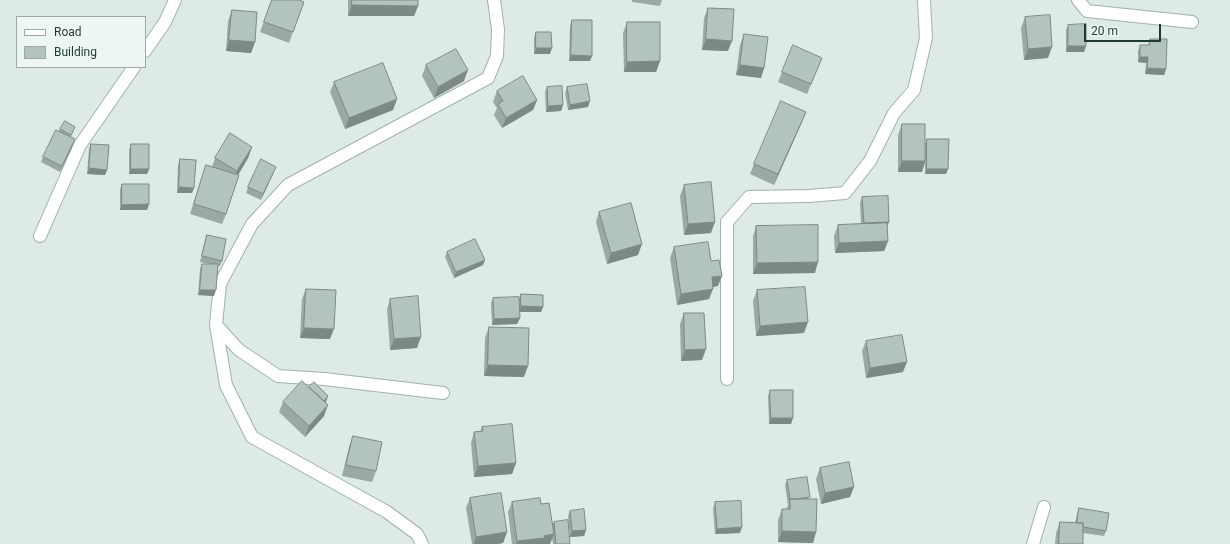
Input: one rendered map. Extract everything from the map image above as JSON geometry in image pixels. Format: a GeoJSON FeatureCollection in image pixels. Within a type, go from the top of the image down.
{"type":"FeatureCollection","features":[{"type":"Feature","properties":{"kind":"street"},"geometry":{"type":"LineString","coordinates":[[146,50],[166,22],[175,0]]}},
{"type":"Feature","properties":{"kind":"street"},"geometry":{"type":"LineString","coordinates":[[422,544],[416,534],[386,512],[252,437],[226,385],[216,325],[220,284],[252,224],[288,185],[488,78],[497,56],[498,30],[494,0]]}},
{"type":"Feature","properties":{"kind":"street"},"geometry":{"type":"LineString","coordinates":[[727,379],[726,222],[749,197],[809,196],[846,193],[870,161],[894,113],[914,90],[926,38],[924,0]]}},
{"type":"Feature","properties":{"kind":"street"},"geometry":{"type":"LineString","coordinates":[[1078,0],[1086,11],[1192,22]]}},
{"type":"Feature","properties":{"kind":"street"},"geometry":{"type":"LineString","coordinates":[[40,236],[80,145],[133,68]]}},
{"type":"Feature","properties":{"kind":"street"},"geometry":{"type":"LineString","coordinates":[[216,325],[239,350],[278,376],[324,379],[443,393]]}},
{"type":"Feature","properties":{"kind":"street"},"geometry":{"type":"LineString","coordinates":[[1033,544],[1044,507]]}},
{"type":"Feature","properties":{"kind":"building"},"geometry":{"type":"Polygon","coordinates":[[[272,0],[299,0],[304,2],[293,32],[264,22],[272,0]]]}},
{"type":"Feature","properties":{"kind":"building"},"geometry":{"type":"Polygon","coordinates":[[[352,0],[418,0],[418,6],[352,5],[352,0]]]}},
{"type":"Feature","properties":{"kind":"building"},"geometry":{"type":"Polygon","coordinates":[[[708,8],[734,9],[732,41],[706,39],[708,8]]]}},
{"type":"Feature","properties":{"kind":"building"},"geometry":{"type":"Polygon","coordinates":[[[232,10],[257,12],[255,42],[229,40],[232,10]]]}},
{"type":"Feature","properties":{"kind":"building"},"geometry":{"type":"Polygon","coordinates":[[[1050,15],[1052,47],[1028,49],[1025,17],[1050,15]]]}},
{"type":"Feature","properties":{"kind":"building"},"geometry":{"type":"Polygon","coordinates":[[[572,20],[592,20],[592,56],[571,55],[572,20]]]}},
{"type":"Feature","properties":{"kind":"building"},"geometry":{"type":"Polygon","coordinates":[[[627,22],[660,22],[660,61],[627,62],[627,22]]]}},
{"type":"Feature","properties":{"kind":"building"},"geometry":{"type":"Polygon","coordinates":[[[1086,24],[1086,46],[1068,46],[1068,25],[1086,24]]]}},
{"type":"Feature","properties":{"kind":"building"},"geometry":{"type":"Polygon","coordinates":[[[536,32],[551,32],[552,48],[536,48],[536,32]]]}},
{"type":"Feature","properties":{"kind":"building"},"geometry":{"type":"Polygon","coordinates":[[[744,34],[768,37],[764,68],[740,65],[744,34]]]}},
{"type":"Feature","properties":{"kind":"building"},"geometry":{"type":"Polygon","coordinates":[[[1150,39],[1167,39],[1166,69],[1147,68],[1148,57],[1140,57],[1140,45],[1149,45],[1150,39]]]}},
{"type":"Feature","properties":{"kind":"building"},"geometry":{"type":"Polygon","coordinates":[[[793,45],[822,58],[811,84],[782,72],[793,45]]]}},
{"type":"Feature","properties":{"kind":"building"},"geometry":{"type":"Polygon","coordinates":[[[456,49],[468,70],[438,87],[426,65],[456,49]]]}},
{"type":"Feature","properties":{"kind":"building"},"geometry":{"type":"Polygon","coordinates":[[[383,63],[397,99],[349,118],[334,82],[383,63]]]}},
{"type":"Feature","properties":{"kind":"building"},"geometry":{"type":"Polygon","coordinates":[[[523,76],[537,100],[506,118],[498,104],[503,101],[497,91],[523,76]]]}},
{"type":"Feature","properties":{"kind":"building"},"geometry":{"type":"Polygon","coordinates":[[[587,84],[590,101],[570,105],[567,87],[587,84]]]}},
{"type":"Feature","properties":{"kind":"building"},"geometry":{"type":"Polygon","coordinates":[[[562,86],[563,105],[548,106],[547,87],[562,86]]]}},
{"type":"Feature","properties":{"kind":"building"},"geometry":{"type":"Polygon","coordinates":[[[781,101],[806,112],[778,174],[754,164],[781,101]]]}},
{"type":"Feature","properties":{"kind":"building"},"geometry":{"type":"Polygon","coordinates":[[[65,121],[75,127],[71,135],[60,129],[65,121]]]}},
{"type":"Feature","properties":{"kind":"building"},"geometry":{"type":"Polygon","coordinates":[[[902,124],[925,124],[925,161],[902,161],[902,124]]]}},
{"type":"Feature","properties":{"kind":"building"},"geometry":{"type":"Polygon","coordinates":[[[56,130],[75,139],[62,166],[43,157],[56,130]]]}},
{"type":"Feature","properties":{"kind":"building"},"geometry":{"type":"Polygon","coordinates":[[[230,133],[252,147],[237,171],[215,158],[230,133]]]}},
{"type":"Feature","properties":{"kind":"building"},"geometry":{"type":"Polygon","coordinates":[[[927,139],[949,139],[948,169],[927,169],[927,139]]]}},
{"type":"Feature","properties":{"kind":"building"},"geometry":{"type":"Polygon","coordinates":[[[91,144],[109,145],[107,170],[89,168],[91,144]]]}},
{"type":"Feature","properties":{"kind":"building"},"geometry":{"type":"Polygon","coordinates":[[[131,144],[149,144],[149,169],[131,169],[131,144]]]}},
{"type":"Feature","properties":{"kind":"building"},"geometry":{"type":"Polygon","coordinates":[[[180,159],[196,160],[194,188],[179,187],[180,159]]]}},
{"type":"Feature","properties":{"kind":"building"},"geometry":{"type":"Polygon","coordinates":[[[261,159],[276,167],[263,194],[248,187],[261,159]]]}},
{"type":"Feature","properties":{"kind":"building"},"geometry":{"type":"Polygon","coordinates":[[[206,165],[239,175],[226,214],[194,204],[206,165]]]}},
{"type":"Feature","properties":{"kind":"building"},"geometry":{"type":"Polygon","coordinates":[[[711,182],[715,222],[688,224],[684,185],[711,182]]]}},
{"type":"Feature","properties":{"kind":"building"},"geometry":{"type":"Polygon","coordinates":[[[122,184],[149,184],[149,204],[122,205],[122,184]]]}},
{"type":"Feature","properties":{"kind":"building"},"geometry":{"type":"Polygon","coordinates":[[[888,196],[889,222],[864,223],[862,197],[888,196]]]}},
{"type":"Feature","properties":{"kind":"building"},"geometry":{"type":"Polygon","coordinates":[[[631,203],[642,244],[611,253],[599,212],[631,203]]]}},
{"type":"Feature","properties":{"kind":"building"},"geometry":{"type":"Polygon","coordinates":[[[887,223],[888,241],[839,243],[838,225],[887,223]]]}},
{"type":"Feature","properties":{"kind":"building"},"geometry":{"type":"Polygon","coordinates":[[[818,225],[818,262],[757,263],[756,226],[818,225]]]}},
{"type":"Feature","properties":{"kind":"building"},"geometry":{"type":"Polygon","coordinates":[[[207,235],[226,239],[222,261],[202,256],[207,235]]]}},
{"type":"Feature","properties":{"kind":"building"},"geometry":{"type":"Polygon","coordinates":[[[475,239],[485,260],[456,272],[447,252],[475,239]]]}},
{"type":"Feature","properties":{"kind":"building"},"geometry":{"type":"Polygon","coordinates":[[[708,242],[711,261],[719,260],[722,276],[712,277],[713,289],[681,294],[674,247],[708,242]]]}},
{"type":"Feature","properties":{"kind":"building"},"geometry":{"type":"Polygon","coordinates":[[[202,264],[218,264],[216,290],[200,290],[202,264]]]}},
{"type":"Feature","properties":{"kind":"building"},"geometry":{"type":"Polygon","coordinates":[[[805,287],[808,322],[760,326],[757,290],[805,287]]]}},
{"type":"Feature","properties":{"kind":"building"},"geometry":{"type":"Polygon","coordinates":[[[306,289],[336,290],[334,329],[304,328],[306,289]]]}},
{"type":"Feature","properties":{"kind":"building"},"geometry":{"type":"Polygon","coordinates":[[[521,294],[543,295],[543,307],[521,306],[521,294]]]}},
{"type":"Feature","properties":{"kind":"building"},"geometry":{"type":"Polygon","coordinates":[[[418,296],[421,337],[394,339],[390,299],[418,296]]]}},
{"type":"Feature","properties":{"kind":"building"},"geometry":{"type":"Polygon","coordinates":[[[519,297],[520,318],[494,319],[493,298],[519,297]]]}},
{"type":"Feature","properties":{"kind":"building"},"geometry":{"type":"Polygon","coordinates":[[[684,313],[704,313],[706,349],[685,350],[684,313]]]}},
{"type":"Feature","properties":{"kind":"building"},"geometry":{"type":"Polygon","coordinates":[[[489,327],[529,328],[528,366],[488,365],[489,327]]]}},
{"type":"Feature","properties":{"kind":"building"},"geometry":{"type":"Polygon","coordinates":[[[902,335],[907,362],[870,368],[866,341],[902,335]]]}},
{"type":"Feature","properties":{"kind":"building"},"geometry":{"type":"Polygon","coordinates":[[[302,381],[328,405],[309,426],[283,402],[302,381]]]}},
{"type":"Feature","properties":{"kind":"building"},"geometry":{"type":"Polygon","coordinates":[[[314,382],[328,396],[324,401],[309,387],[314,382]]]}},
{"type":"Feature","properties":{"kind":"building"},"geometry":{"type":"Polygon","coordinates":[[[770,390],[793,390],[793,418],[771,418],[770,390]]]}},
{"type":"Feature","properties":{"kind":"building"},"geometry":{"type":"Polygon","coordinates":[[[512,424],[516,463],[478,466],[474,432],[483,431],[482,427],[512,424]]]}},
{"type":"Feature","properties":{"kind":"building"},"geometry":{"type":"Polygon","coordinates":[[[353,436],[382,442],[376,471],[346,465],[353,436]]]}},
{"type":"Feature","properties":{"kind":"building"},"geometry":{"type":"Polygon","coordinates":[[[849,462],[854,487],[825,493],[820,468],[849,462]]]}},
{"type":"Feature","properties":{"kind":"building"},"geometry":{"type":"Polygon","coordinates":[[[807,477],[810,497],[790,499],[787,480],[807,477]]]}},
{"type":"Feature","properties":{"kind":"building"},"geometry":{"type":"Polygon","coordinates":[[[501,493],[507,532],[476,537],[470,498],[501,493]]]}},
{"type":"Feature","properties":{"kind":"building"},"geometry":{"type":"Polygon","coordinates":[[[540,498],[541,504],[549,503],[554,534],[544,536],[545,538],[517,541],[512,502],[540,498]]]}},
{"type":"Feature","properties":{"kind":"building"},"geometry":{"type":"Polygon","coordinates":[[[790,499],[817,499],[816,532],[782,531],[782,509],[790,509],[790,499]]]}},
{"type":"Feature","properties":{"kind":"building"},"geometry":{"type":"Polygon","coordinates":[[[741,501],[742,527],[717,529],[715,502],[741,501]]]}},
{"type":"Feature","properties":{"kind":"building"},"geometry":{"type":"Polygon","coordinates":[[[1079,508],[1109,513],[1106,531],[1083,527],[1083,523],[1077,523],[1079,508]]]}},
{"type":"Feature","properties":{"kind":"building"},"geometry":{"type":"Polygon","coordinates":[[[584,509],[586,530],[572,531],[570,511],[584,509]]]}},
{"type":"Feature","properties":{"kind":"building"},"geometry":{"type":"Polygon","coordinates":[[[568,520],[570,544],[556,544],[554,522],[568,520]]]}},
{"type":"Feature","properties":{"kind":"building"},"geometry":{"type":"Polygon","coordinates":[[[1060,522],[1083,523],[1083,544],[1059,544],[1060,522]]]}}]}
